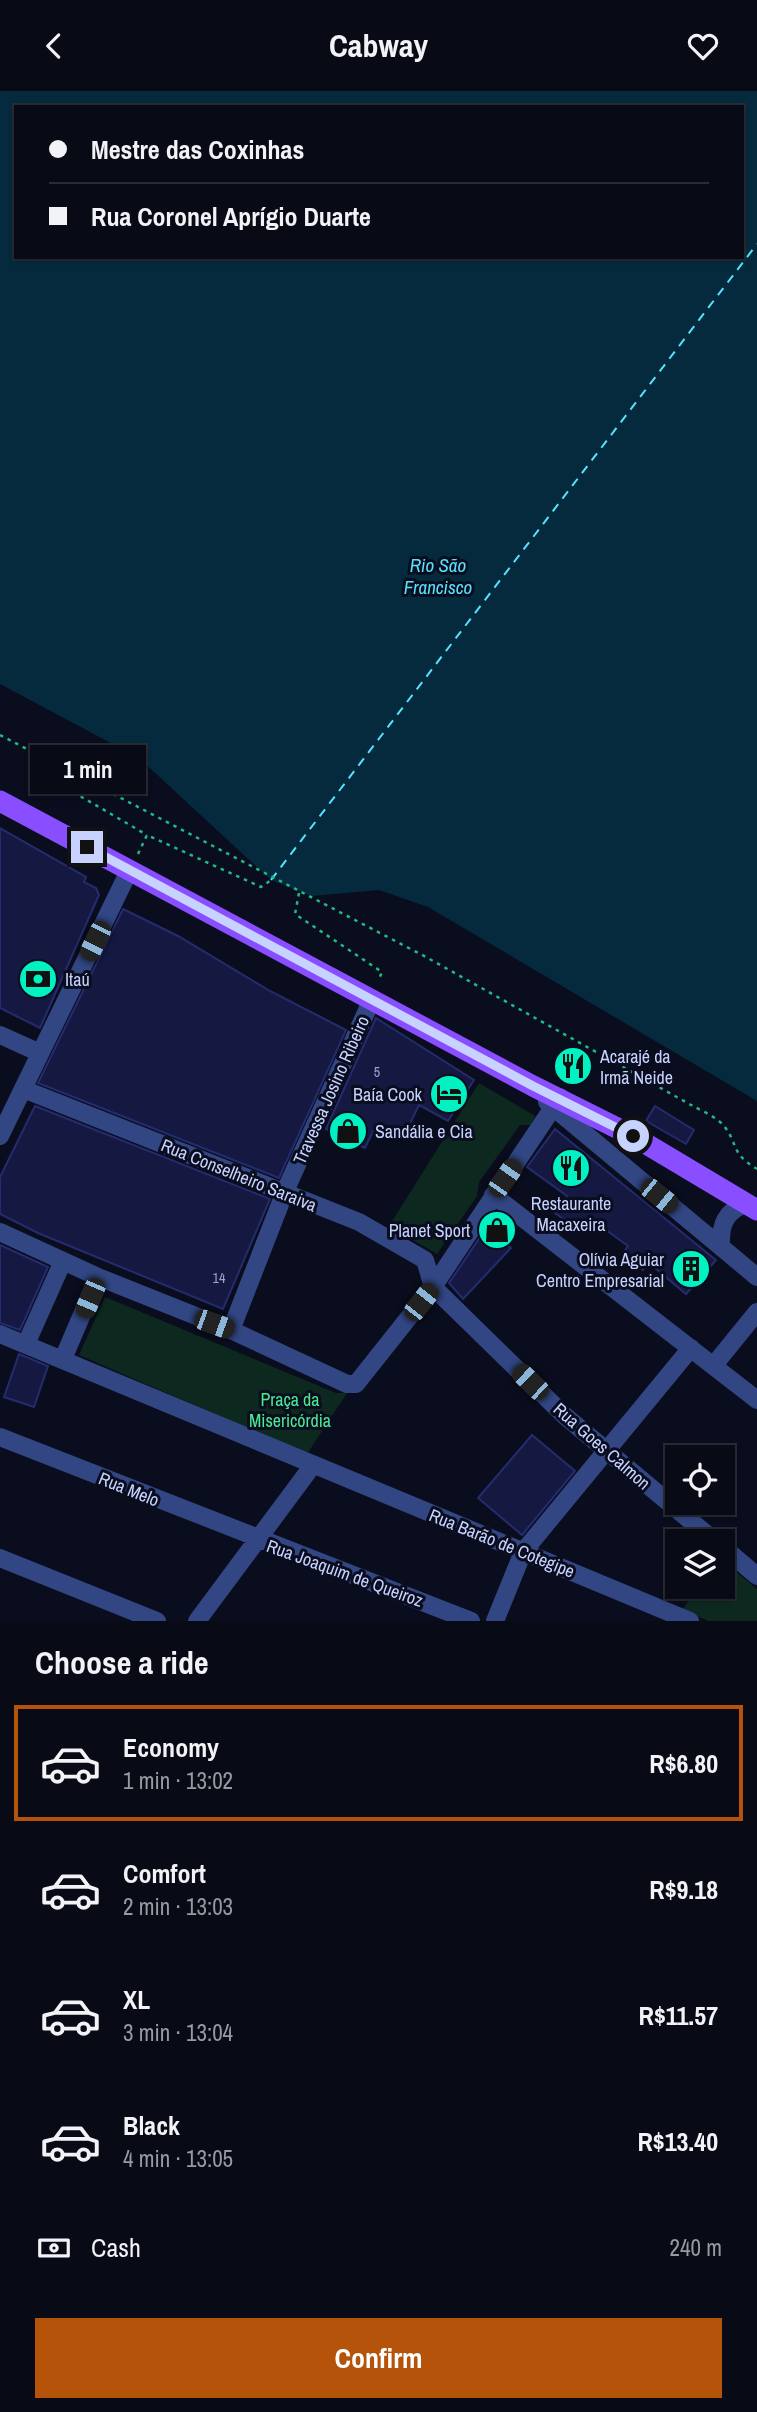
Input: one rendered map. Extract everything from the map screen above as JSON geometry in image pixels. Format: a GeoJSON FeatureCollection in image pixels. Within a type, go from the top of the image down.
{"type":"FeatureCollection","features":[{"type":"Feature","properties":{"kind":"main road"},"geometry":{"type":"LineString","coordinates":[[0,801],[131,870],[370,1003],[533,1086],[556,1103],[633,1136],[752,1207]]}},
{"type":"Feature","properties":{"kind":"street"},"geometry":{"type":"LineString","coordinates":[[0,1136],[131,870]]}},
{"type":"Feature","properties":{"kind":"street","name":"Travessa Josino Ribeiro"},"geometry":{"type":"LineString","coordinates":[[231,1330],[284,1194],[370,1003]]}},
{"type":"Feature","properties":{"kind":"street"},"geometry":{"type":"LineString","coordinates":[[0,1035],[40,1053]]}},
{"type":"Feature","properties":{"kind":"street","name":"Rua Conselheiro Saraiva"},"geometry":{"type":"LineString","coordinates":[[23,1089],[359,1222],[391,1238],[425,1260],[433,1287]]}},
{"type":"Feature","properties":{"kind":"street"},"geometry":{"type":"LineString","coordinates":[[0,1232],[98,1277],[231,1330],[347,1384],[360,1382],[433,1287],[556,1103],[757,1277]]}},
{"type":"Feature","properties":{"kind":"street"},"geometry":{"type":"LineString","coordinates":[[493,1195],[757,1400]]}},
{"type":"Feature","properties":{"kind":"street"},"geometry":{"type":"LineString","coordinates":[[721,1247],[724,1220],[732,1210],[752,1207]]}},
{"type":"Feature","properties":{"kind":"street"},"geometry":{"type":"LineString","coordinates":[[26,1344],[63,1261]]}},
{"type":"Feature","properties":{"kind":"street"},"geometry":{"type":"LineString","coordinates":[[64,1359],[98,1277]]}},
{"type":"Feature","properties":{"kind":"street","name":"Rua Goes Calmon"},"geometry":{"type":"LineString","coordinates":[[433,1287],[607,1453],[700,1529]]}},
{"type":"Feature","properties":{"kind":"street"},"geometry":{"type":"LineString","coordinates":[[714,1365],[757,1313]]}},
{"type":"Feature","properties":{"kind":"street","name":"Rua Barão de Cotegipe"},"geometry":{"type":"LineString","coordinates":[[0,1334],[690,1621]]}},
{"type":"Feature","properties":{"kind":"street"},"geometry":{"type":"LineString","coordinates":[[495,1621],[523,1552],[607,1453],[691,1347]]}},
{"type":"Feature","properties":{"kind":"street","name":"Rua Melo"},"geometry":{"type":"LineString","coordinates":[[0,1437],[259,1541]]}},
{"type":"Feature","properties":{"kind":"street"},"geometry":{"type":"LineString","coordinates":[[197,1621],[313,1465]]}},
{"type":"Feature","properties":{"kind":"street","name":"Rua Joaquim de Queiroz"},"geometry":{"type":"LineString","coordinates":[[259,1541],[471,1621]]}},
{"type":"Feature","properties":{"kind":"street"},"geometry":{"type":"LineString","coordinates":[[735,1557],[757,1576]]}},
{"type":"Feature","properties":{"kind":"street"},"geometry":{"type":"LineString","coordinates":[[0,1558],[157,1621]]}},
{"type":"Feature","properties":{"kind":"path"},"geometry":{"type":"LineString","coordinates":[[0,735],[426,957],[720,1122],[726,1128],[735,1151],[757,1169]]}},
{"type":"Feature","properties":{"kind":"path"},"geometry":{"type":"LineString","coordinates":[[42,758],[44,775],[147,835],[261,887],[271,880]]}},
{"type":"Feature","properties":{"kind":"path"},"geometry":{"type":"LineString","coordinates":[[131,870],[147,835]]}},
{"type":"Feature","properties":{"kind":"path"},"geometry":{"type":"LineString","coordinates":[[299,893],[295,914],[382,972],[370,1003]]}},
{"type":"Feature","properties":{"kind":"green space"},"geometry":{"type":"Polygon","coordinates":[[[479,1083],[535,1116],[531,1125],[520,1125],[479,1182],[477,1196],[437,1254],[389,1226],[479,1083]]]}},
{"type":"Feature","properties":{"kind":"green space","name":"Praça da Misericórdia"},"geometry":{"type":"Polygon","coordinates":[[[105,1297],[336,1393],[347,1393],[307,1454],[79,1355],[105,1297]]]}},
{"type":"Feature","properties":{"kind":"green space"},"geometry":{"type":"Polygon","coordinates":[[[735,1571],[757,1589],[757,1621],[708,1621],[683,1609],[690,1599],[735,1599],[735,1571]]]}},
{"type":"Feature","properties":{"kind":"water","name":"Rio São Francisco"},"geometry":{"type":"Polygon","coordinates":[[[0,91],[757,91],[757,1101],[428,907],[379,890],[311,896],[271,880],[139,758],[0,684],[0,91]]]}},
{"type":"Feature","properties":{"kind":"building"},"geometry":{"type":"Polygon","coordinates":[[[0,828],[86,877],[84,882],[96,888],[99,895],[40,1028],[0,1008],[0,828]]]}},
{"type":"Feature","properties":{"kind":"building"},"geometry":{"type":"Polygon","coordinates":[[[123,909],[178,936],[270,991],[346,1030],[279,1178],[38,1083],[123,909]]]}},
{"type":"Feature","properties":{"kind":"building"},"geometry":{"type":"Polygon","coordinates":[[[376,1018],[474,1080],[448,1121],[419,1105],[404,1136],[377,1123],[365,1148],[326,1129],[376,1018]]]}},
{"type":"Feature","properties":{"kind":"building"},"geometry":{"type":"Polygon","coordinates":[[[35,1106],[270,1199],[223,1309],[38,1233],[0,1214],[0,1177],[35,1106]]]}},
{"type":"Feature","properties":{"kind":"building"},"geometry":{"type":"Polygon","coordinates":[[[655,1106],[694,1130],[686,1144],[646,1121],[655,1106]]]}},
{"type":"Feature","properties":{"kind":"building"},"geometry":{"type":"Polygon","coordinates":[[[555,1129],[716,1260],[686,1294],[648,1262],[643,1270],[623,1253],[628,1246],[588,1217],[579,1230],[555,1213],[567,1196],[527,1167],[555,1129]]]}},
{"type":"Feature","properties":{"kind":"building"},"geometry":{"type":"Polygon","coordinates":[[[497,1212],[516,1227],[503,1241],[511,1248],[463,1299],[449,1283],[497,1212]]]}},
{"type":"Feature","properties":{"kind":"building"},"geometry":{"type":"Polygon","coordinates":[[[0,1245],[48,1267],[20,1330],[0,1323],[0,1245]]]}},
{"type":"Feature","properties":{"kind":"building"},"geometry":{"type":"Polygon","coordinates":[[[19,1354],[48,1366],[34,1407],[4,1397],[19,1354]]]}},
{"type":"Feature","properties":{"kind":"building"},"geometry":{"type":"Polygon","coordinates":[[[532,1435],[575,1471],[522,1535],[478,1498],[532,1435]]]}},
{"type":"Feature","properties":{"kind":"ferry route"},"geometry":{"type":"LineString","coordinates":[[271,880],[757,244]]}},
{"type":"Feature","properties":{"kind":"place","name":"Itaú"},"geometry":{"type":"Point","coordinates":[38,979]}},
{"type":"Feature","properties":{"kind":"place","name":"Acarajé da Irmã Neide"},"geometry":{"type":"Point","coordinates":[573,1066]}},
{"type":"Feature","properties":{"kind":"place","name":"Baía Cook"},"geometry":{"type":"Point","coordinates":[449,1094]}},
{"type":"Feature","properties":{"kind":"place","name":"Sandália e Cia"},"geometry":{"type":"Point","coordinates":[348,1131]}},
{"type":"Feature","properties":{"kind":"place","name":"Restaurante Macaxeira"},"geometry":{"type":"Point","coordinates":[571,1168]}},
{"type":"Feature","properties":{"kind":"place","name":"Planet Sport"},"geometry":{"type":"Point","coordinates":[497,1230]}},
{"type":"Feature","properties":{"kind":"place","name":"Olívia Aguiar Centro Empresarial"},"geometry":{"type":"Point","coordinates":[691,1269]}},
{"type":"Feature","properties":{"kind":"route"},"geometry":{"type":"LineString","coordinates":[[87,847],[533,1086],[560,1097],[633,1136]]}}]}
